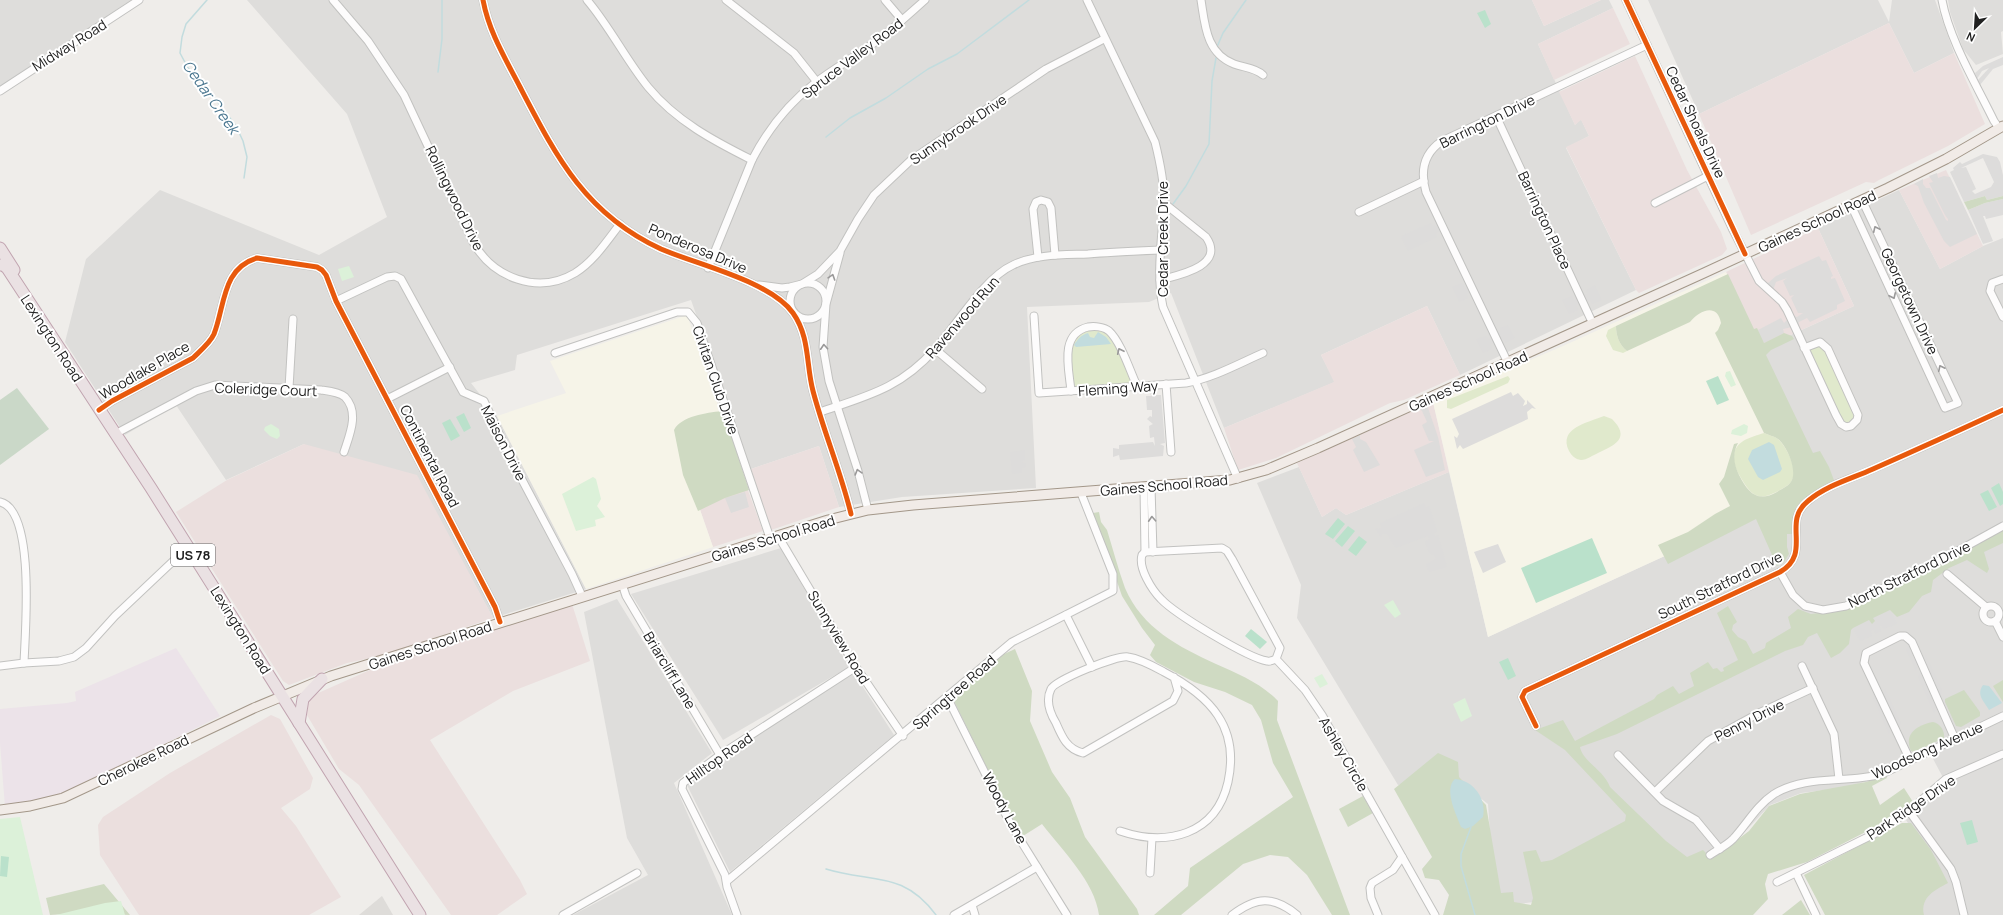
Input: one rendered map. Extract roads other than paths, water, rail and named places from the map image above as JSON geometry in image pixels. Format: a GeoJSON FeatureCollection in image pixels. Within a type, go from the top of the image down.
{"type":"FeatureCollection","features":[{"type":"Feature","properties":{"kind":"highway","name":"Lexington Road"},"geometry":{"type":"LineString","coordinates":[[1,251],[18,276],[19,287]]}},
{"type":"Feature","properties":{"kind":"highway"},"geometry":{"type":"LineString","coordinates":[[0,265],[5,266],[19,287]]}},
{"type":"Feature","properties":{"kind":"highway","name":"Lexington Road"},"geometry":{"type":"LineString","coordinates":[[0,268],[8,280],[19,287],[100,410],[420,915]]}},
{"type":"Feature","properties":{"kind":"highway"},"geometry":{"type":"LineString","coordinates":[[299,723],[303,699],[322,679]]}},
{"type":"Feature","properties":{"kind":"main road","name":"Gaines School Road"},"geometry":{"type":"LineString","coordinates":[[281,696],[322,679],[500,622],[850,514],[913,504],[1081,493],[1238,479],[1283,464],[1508,363],[1862,200],[1929,168],[2002,129]]}},
{"type":"Feature","properties":{"kind":"main road","name":"Cherokee Road"},"geometry":{"type":"LineString","coordinates":[[0,810],[30,806],[63,798],[281,696]]}},
{"type":"Feature","properties":{"kind":"street","name":"Midway Road"},"geometry":{"type":"LineString","coordinates":[[0,91],[138,0]]}},
{"type":"Feature","properties":{"kind":"street","name":"Rollingwood Drive"},"geometry":{"type":"LineString","coordinates":[[333,0],[368,41],[395,80],[419,125],[473,242],[483,256],[496,269],[510,277],[531,282],[555,281],[565,278],[576,272],[594,257],[620,224]]}},
{"type":"Feature","properties":{"kind":"street","name":"Ponderosa Drive"},"geometry":{"type":"LineString","coordinates":[[482,0],[493,35],[558,158],[572,178],[590,198],[620,224],[639,237],[662,249],[754,285],[778,299],[793,312],[804,333],[811,379],[820,412],[842,478],[850,514]]}},
{"type":"Feature","properties":{"kind":"street"},"geometry":{"type":"LineString","coordinates":[[587,0],[638,75],[659,99],[698,132],[752,160]]}},
{"type":"Feature","properties":{"kind":"street"},"geometry":{"type":"LineString","coordinates":[[726,0],[794,53],[817,82]]}},
{"type":"Feature","properties":{"kind":"street"},"geometry":{"type":"LineString","coordinates":[[885,0],[902,20]]}},
{"type":"Feature","properties":{"kind":"street","name":"Spruce Valley Road"},"geometry":{"type":"LineString","coordinates":[[708,268],[752,160],[778,120],[805,92],[817,82],[872,45],[925,0]]}},
{"type":"Feature","properties":{"kind":"street","name":"Cedar Creek Drive"},"geometry":{"type":"LineString","coordinates":[[1087,0],[1104,39],[1155,142],[1161,163],[1164,203],[1160,250],[1161,297],[1166,315],[1238,479]]}},
{"type":"Feature","properties":{"kind":"street"},"geometry":{"type":"LineString","coordinates":[[1201,0],[1206,30],[1213,47],[1229,62],[1255,69],[1263,75]]}},
{"type":"Feature","properties":{"kind":"street","name":"Cedar Shoals Drive"},"geometry":{"type":"LineString","coordinates":[[1626,0],[1759,281],[1782,302],[1787,310],[1804,348],[1841,424],[1846,427],[1852,426],[1857,420],[1858,415],[1828,349],[1820,342],[1804,348]]}},
{"type":"Feature","properties":{"kind":"street"},"geometry":{"type":"LineString","coordinates":[[1942,0],[1946,18],[1956,42],[1994,121],[2002,129]]}},
{"type":"Feature","properties":{"kind":"street","name":"Sunnybrook Drive"},"geometry":{"type":"LineString","coordinates":[[802,284],[823,270],[840,250],[874,195],[911,160],[1046,69],[1104,39]]}},
{"type":"Feature","properties":{"kind":"street","name":"Barrington Drive"},"geometry":{"type":"LineString","coordinates":[[1508,363],[1426,192],[1424,181],[1425,162],[1436,145],[1647,45]]}},
{"type":"Feature","properties":{"kind":"street","name":"Barrington Place"},"geometry":{"type":"LineString","coordinates":[[1496,116],[1593,324]]}},
{"type":"Feature","properties":{"kind":"street"},"geometry":{"type":"LineString","coordinates":[[1655,203],[1708,176]]}},
{"type":"Feature","properties":{"kind":"street"},"geometry":{"type":"LineString","coordinates":[[1359,212],[1424,181]]}},
{"type":"Feature","properties":{"kind":"street"},"geometry":{"type":"LineString","coordinates":[[1038,258],[1034,209],[1036,202],[1041,200],[1048,202],[1051,208],[1055,255]]}},
{"type":"Feature","properties":{"kind":"street","name":"Georgetown Drive"},"geometry":{"type":"LineString","coordinates":[[1851,205],[1945,408],[1958,403],[1862,200]]}},
{"type":"Feature","properties":{"kind":"street"},"geometry":{"type":"LineString","coordinates":[[1160,280],[1191,272],[1198,268],[1208,259],[1211,244],[1206,237],[1164,203]]}},
{"type":"Feature","properties":{"kind":"street","name":"Sunnybrook Drive"},"geometry":{"type":"LineString","coordinates":[[826,304],[840,250]]}},
{"type":"Feature","properties":{"kind":"street","name":"Ravenwood Run"},"geometry":{"type":"LineString","coordinates":[[820,412],[891,386],[911,372],[935,349],[994,278],[1011,266],[1038,258],[1055,255],[1160,250]]}},
{"type":"Feature","properties":{"kind":"street","name":"Woodlake Place"},"geometry":{"type":"LineString","coordinates":[[100,410],[112,401],[193,358],[213,336],[232,274],[250,260],[257,258],[317,267],[326,275],[336,302]]}},
{"type":"Feature","properties":{"kind":"street","name":"Maison Drive"},"geometry":{"type":"LineString","coordinates":[[336,302],[387,277],[395,276],[401,279],[463,392],[484,402],[582,596]]}},
{"type":"Feature","properties":{"kind":"street"},"geometry":{"type":"LineString","coordinates":[[2003,279],[1992,283],[1990,291],[2003,316]]}},
{"type":"Feature","properties":{"kind":"street"},"geometry":{"type":"LineString","coordinates":[[826,304],[824,310],[815,318],[803,319],[793,312],[789,301],[793,290],[802,284],[809,283],[820,288],[826,298],[826,304],[824,347],[829,381],[858,472],[868,510]]}},
{"type":"Feature","properties":{"kind":"street","name":"Ponderosa Drive"},"geometry":{"type":"LineString","coordinates":[[754,285],[782,288],[802,284]]}},
{"type":"Feature","properties":{"kind":"street","name":"Continental Road"},"geometry":{"type":"LineString","coordinates":[[336,302],[478,578],[495,607],[500,622]]}},
{"type":"Feature","properties":{"kind":"street","name":"Civitan Club Drive"},"geometry":{"type":"LineString","coordinates":[[555,352],[677,312],[688,312],[692,314],[697,323],[774,537]]}},
{"type":"Feature","properties":{"kind":"street","name":"Fleming Way"},"geometry":{"type":"LineString","coordinates":[[1034,316],[1039,393],[1196,381],[1263,353]]}},
{"type":"Feature","properties":{"kind":"street"},"geometry":{"type":"LineString","coordinates":[[289,388],[293,319]]}},
{"type":"Feature","properties":{"kind":"street"},"geometry":{"type":"LineString","coordinates":[[1071,391],[1068,347],[1072,337],[1079,331],[1088,327],[1099,327],[1108,330],[1114,338],[1137,386]]}},
{"type":"Feature","properties":{"kind":"street"},"geometry":{"type":"LineString","coordinates":[[935,349],[982,389]]}},
{"type":"Feature","properties":{"kind":"street"},"geometry":{"type":"LineString","coordinates":[[387,399],[450,367]]}},
{"type":"Feature","properties":{"kind":"street"},"geometry":{"type":"LineString","coordinates":[[1166,384],[1171,452]]}},
{"type":"Feature","properties":{"kind":"street","name":"Coleridge Court"},"geometry":{"type":"LineString","coordinates":[[115,434],[196,391],[215,385],[320,390],[337,393],[345,398],[352,412],[353,424],[344,452]]}},
{"type":"Feature","properties":{"kind":"street","name":"South Stratford Drive"},"geometry":{"type":"LineString","coordinates":[[1536,726],[1522,697],[1525,691],[1780,572],[1790,566],[1794,561],[1796,552],[1796,522],[1802,507],[1807,501],[1833,485],[2003,410]]}},
{"type":"Feature","properties":{"kind":"street"},"geometry":{"type":"LineString","coordinates":[[1147,487],[1154,552]]}},
{"type":"Feature","properties":{"kind":"street"},"geometry":{"type":"LineString","coordinates":[[1145,552],[1222,548],[1225,550],[1236,566],[1280,648],[1276,659],[1268,661],[1242,651],[1172,610],[1150,586],[1141,562],[1142,555],[1145,552],[1147,487]]}},
{"type":"Feature","properties":{"kind":"street","name":"Springtree Road"},"geometry":{"type":"LineString","coordinates":[[727,882],[903,736],[1012,642],[1113,591],[1113,574],[1081,493]]}},
{"type":"Feature","properties":{"kind":"street"},"geometry":{"type":"LineString","coordinates":[[0,502],[5,503],[11,509],[16,520],[21,535],[26,563],[27,604],[24,663]]}},
{"type":"Feature","properties":{"kind":"street","name":"North Stratford Drive"},"geometry":{"type":"LineString","coordinates":[[1780,572],[1793,595],[1805,606],[1823,610],[1846,606],[1945,558],[2003,526]]}},
{"type":"Feature","properties":{"kind":"street","name":"Sunnyview Road"},"geometry":{"type":"LineString","coordinates":[[774,537],[856,667],[903,736]]}},
{"type":"Feature","properties":{"kind":"street"},"geometry":{"type":"LineString","coordinates":[[0,666],[59,661],[74,657],[86,648],[115,616],[188,547]]}},
{"type":"Feature","properties":{"kind":"street"},"geometry":{"type":"LineString","coordinates":[[1947,574],[1986,607],[1992,606],[1999,611],[1999,617],[1995,621],[1990,623],[1984,619],[1983,611],[1986,607]]}},
{"type":"Feature","properties":{"kind":"street","name":"Briarcliff Lane"},"geometry":{"type":"LineString","coordinates":[[622,584],[626,596],[720,755]]}},
{"type":"Feature","properties":{"kind":"street"},"geometry":{"type":"LineString","coordinates":[[1066,616],[1092,667]]}},
{"type":"Feature","properties":{"kind":"street"},"geometry":{"type":"LineString","coordinates":[[1995,621],[2003,637]]}},
{"type":"Feature","properties":{"kind":"street"},"geometry":{"type":"LineString","coordinates":[[1910,760],[1864,663],[1866,653],[1900,636],[1905,636],[1912,642],[1955,739]]}},
{"type":"Feature","properties":{"kind":"street"},"geometry":{"type":"LineString","coordinates":[[1120,832],[1152,838],[1179,835],[1196,830],[1210,818],[1219,807],[1228,780],[1230,746],[1224,724],[1210,704],[1196,691],[1174,677],[1140,660],[1127,656],[1116,658],[1092,667],[1054,685],[1049,695],[1051,713],[1065,743],[1074,750],[1083,753],[1173,701],[1178,691],[1174,677]]}},
{"type":"Feature","properties":{"kind":"street","name":"Ashley Circle"},"geometry":{"type":"LineString","coordinates":[[1276,659],[1305,690],[1322,715],[1435,915]]}},
{"type":"Feature","properties":{"kind":"street"},"geometry":{"type":"LineString","coordinates":[[1802,666],[1836,740],[1839,779]]}},
{"type":"Feature","properties":{"kind":"street","name":"Hilltop Road"},"geometry":{"type":"LineString","coordinates":[[737,915],[727,882],[681,786],[685,780],[720,755],[856,667]]}},
{"type":"Feature","properties":{"kind":"street","name":"Penny Drive"},"geometry":{"type":"LineString","coordinates":[[1655,792],[1708,741],[1761,712],[1813,688]]}},
{"type":"Feature","properties":{"kind":"street","name":"Woody Lane"},"geometry":{"type":"LineString","coordinates":[[947,697],[1011,825],[1067,915]]}},
{"type":"Feature","properties":{"kind":"street","name":"Woodsong Avenue"},"geometry":{"type":"LineString","coordinates":[[1710,855],[1731,841],[1754,812],[1773,795],[1787,787],[1807,781],[1872,776],[1910,760],[2003,716]]}},
{"type":"Feature","properties":{"kind":"street","name":"Park Ridge Drive"},"geometry":{"type":"LineString","coordinates":[[1776,882],[1874,834],[1909,811],[1946,779],[2003,754]]}},
{"type":"Feature","properties":{"kind":"street"},"geometry":{"type":"LineString","coordinates":[[1618,755],[1668,804],[1696,820],[1720,849]]}},
{"type":"Feature","properties":{"kind":"street"},"geometry":{"type":"LineString","coordinates":[[1909,811],[1951,869],[1956,882],[1964,915]]}},
{"type":"Feature","properties":{"kind":"street"},"geometry":{"type":"LineString","coordinates":[[1150,873],[1152,838]]}},
{"type":"Feature","properties":{"kind":"street"},"geometry":{"type":"LineString","coordinates":[[1378,915],[1371,898],[1370,888],[1372,883],[1393,870],[1402,857]]}},
{"type":"Feature","properties":{"kind":"street"},"geometry":{"type":"LineString","coordinates":[[954,915],[1037,867]]}},
{"type":"Feature","properties":{"kind":"street"},"geometry":{"type":"LineString","coordinates":[[563,915],[637,873]]}},
{"type":"Feature","properties":{"kind":"street"},"geometry":{"type":"LineString","coordinates":[[1796,873],[1816,915]]}},
{"type":"Feature","properties":{"kind":"street"},"geometry":{"type":"LineString","coordinates":[[1232,915],[1253,902],[1266,900],[1278,903],[1297,915]]}},
{"type":"Feature","properties":{"kind":"street"},"geometry":{"type":"LineString","coordinates":[[972,905],[975,915]]}},
{"type":"Feature","properties":{"kind":"water"},"geometry":{"type":"Polygon","coordinates":[[[1098,332],[1106,337],[1111,344],[1076,347],[1074,345],[1083,335],[1088,333],[1090,337],[1094,338],[1098,332]]]}},
{"type":"Feature","properties":{"kind":"water"},"geometry":{"type":"Polygon","coordinates":[[[1769,442],[1774,445],[1782,469],[1780,472],[1763,480],[1758,477],[1748,459],[1752,450],[1769,442]]]}},
{"type":"Feature","properties":{"kind":"water"},"geometry":{"type":"Polygon","coordinates":[[[1983,685],[1989,686],[2002,703],[1989,710],[1983,701],[1980,692],[1983,685]]]}},
{"type":"Feature","properties":{"kind":"water"},"geometry":{"type":"Polygon","coordinates":[[[1455,779],[1462,780],[1473,787],[1478,792],[1483,804],[1483,817],[1473,826],[1465,829],[1461,827],[1452,803],[1450,789],[1455,779]]]}},
{"type":"Feature","properties":{"kind":"waterway","name":"Cedar Creek"},"geometry":{"type":"LineString","coordinates":[[207,0],[186,24],[182,37],[180,53],[188,68],[213,96],[236,126],[243,141],[247,157],[244,178]]}},
{"type":"Feature","properties":{"kind":"waterway"},"geometry":{"type":"LineString","coordinates":[[438,72],[442,39],[442,0]]}},
{"type":"Feature","properties":{"kind":"waterway"},"geometry":{"type":"LineString","coordinates":[[826,137],[850,118],[886,98],[928,69],[957,54],[1029,0]]}},
{"type":"Feature","properties":{"kind":"waterway"},"geometry":{"type":"LineString","coordinates":[[1217,47],[1223,33],[1246,0]]}},
{"type":"Feature","properties":{"kind":"waterway"},"geometry":{"type":"LineString","coordinates":[[1173,204],[1186,186],[1209,144],[1212,81],[1216,58]]}},
{"type":"Feature","properties":{"kind":"waterway"},"geometry":{"type":"LineString","coordinates":[[1471,827],[1461,854],[1461,866],[1475,915]]}},
{"type":"Feature","properties":{"kind":"waterway"},"geometry":{"type":"LineString","coordinates":[[826,869],[886,880],[899,884],[924,901],[936,915]]}}]}
